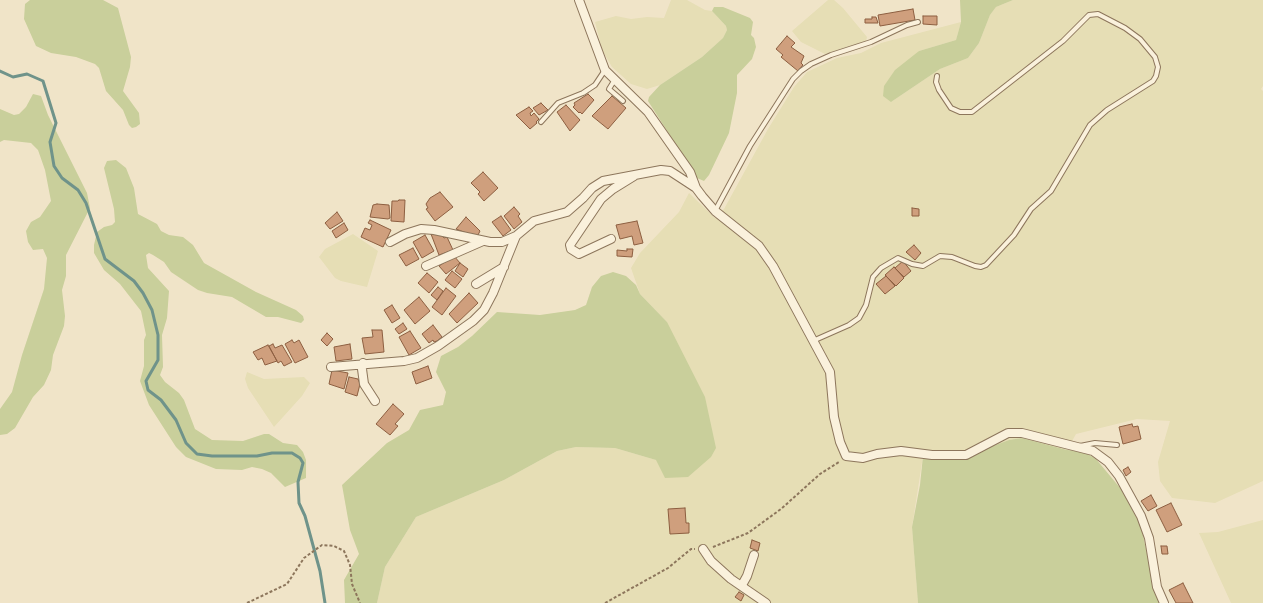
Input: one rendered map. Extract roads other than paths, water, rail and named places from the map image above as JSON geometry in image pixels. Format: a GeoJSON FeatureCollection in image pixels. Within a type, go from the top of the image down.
{"type":"FeatureCollection","features":[{"type":"Feature","properties":{"kind":"street"},"geometry":{"type":"LineString","coordinates":[[579,0],[605,70],[614,81],[628,91],[648,112],[690,172],[696,188]]}},
{"type":"Feature","properties":{"kind":"street"},"geometry":{"type":"LineString","coordinates":[[390,242],[405,234],[421,229],[434,230],[483,241],[502,242],[516,236],[534,221],[567,212],[592,188],[603,182],[661,170],[670,171],[696,188],[715,211],[744,233],[763,251],[773,266],[798,314],[815,340],[830,372],[834,417],[840,442],[846,456],[863,458],[878,454],[901,451],[938,455],[966,455],[1008,433],[1022,433],[1060,444],[1080,446],[1092,451],[1108,462],[1119,476],[1141,516],[1149,538],[1157,587],[1164,603]]}},
{"type":"Feature","properties":{"kind":"street"},"geometry":{"type":"LineString","coordinates":[[611,239],[579,254],[570,249],[570,245],[601,199],[613,189],[635,175]]}},
{"type":"Feature","properties":{"kind":"street"},"geometry":{"type":"LineString","coordinates":[[331,367],[417,358],[438,346],[473,321],[484,310],[504,267],[516,236]]}},
{"type":"Feature","properties":{"kind":"street"},"geometry":{"type":"LineString","coordinates":[[426,266],[483,241]]}},
{"type":"Feature","properties":{"kind":"street"},"geometry":{"type":"LineString","coordinates":[[476,284],[504,267]]}},
{"type":"Feature","properties":{"kind":"street"},"geometry":{"type":"LineString","coordinates":[[363,363],[362,369],[364,384],[375,401]]}},
{"type":"Feature","properties":{"kind":"street"},"geometry":{"type":"LineString","coordinates":[[703,549],[711,561],[731,579],[742,585],[766,603]]}},
{"type":"Feature","properties":{"kind":"street"},"geometry":{"type":"LineString","coordinates":[[742,585],[748,576],[754,555]]}},
{"type":"Feature","properties":{"kind":"lane"},"geometry":{"type":"LineString","coordinates":[[815,340],[850,325],[859,318],[866,305],[873,277],[881,268],[898,258],[912,264],[923,266],[940,256],[952,257],[975,266],[981,267],[986,265],[1014,235],[1031,209],[1051,191],[1090,125],[1107,110],[1153,81],[1158,67],[1155,57],[1140,39],[1125,28],[1098,14],[1089,15],[1063,41],[972,112],[960,112],[951,108],[939,90],[936,82],[937,76]]}},
{"type":"Feature","properties":{"kind":"lane"},"geometry":{"type":"LineString","coordinates":[[715,211],[750,146],[793,80],[801,71],[811,64],[831,55],[866,44],[907,25],[918,22]]}},
{"type":"Feature","properties":{"kind":"lane"},"geometry":{"type":"LineString","coordinates":[[542,122],[558,103],[583,93],[595,85],[605,70]]}},
{"type":"Feature","properties":{"kind":"lane"},"geometry":{"type":"LineString","coordinates":[[614,81],[609,90],[623,101]]}},
{"type":"Feature","properties":{"kind":"lane"},"geometry":{"type":"LineString","coordinates":[[1080,446],[1095,443],[1117,445]]}},
{"type":"Feature","properties":{"kind":"waterway"},"geometry":{"type":"LineString","coordinates":[[0,71],[13,77],[27,74],[43,81],[56,123],[50,142],[54,166],[62,178],[78,190],[86,203],[105,259],[134,281],[143,293],[152,310],[158,335],[158,360],[146,381],[148,390],[161,400],[176,420],[186,443],[197,454],[212,456],[257,456],[272,453],[292,453],[300,458],[303,463],[298,482],[299,503],[305,516],[320,571],[325,603]]}}]}
